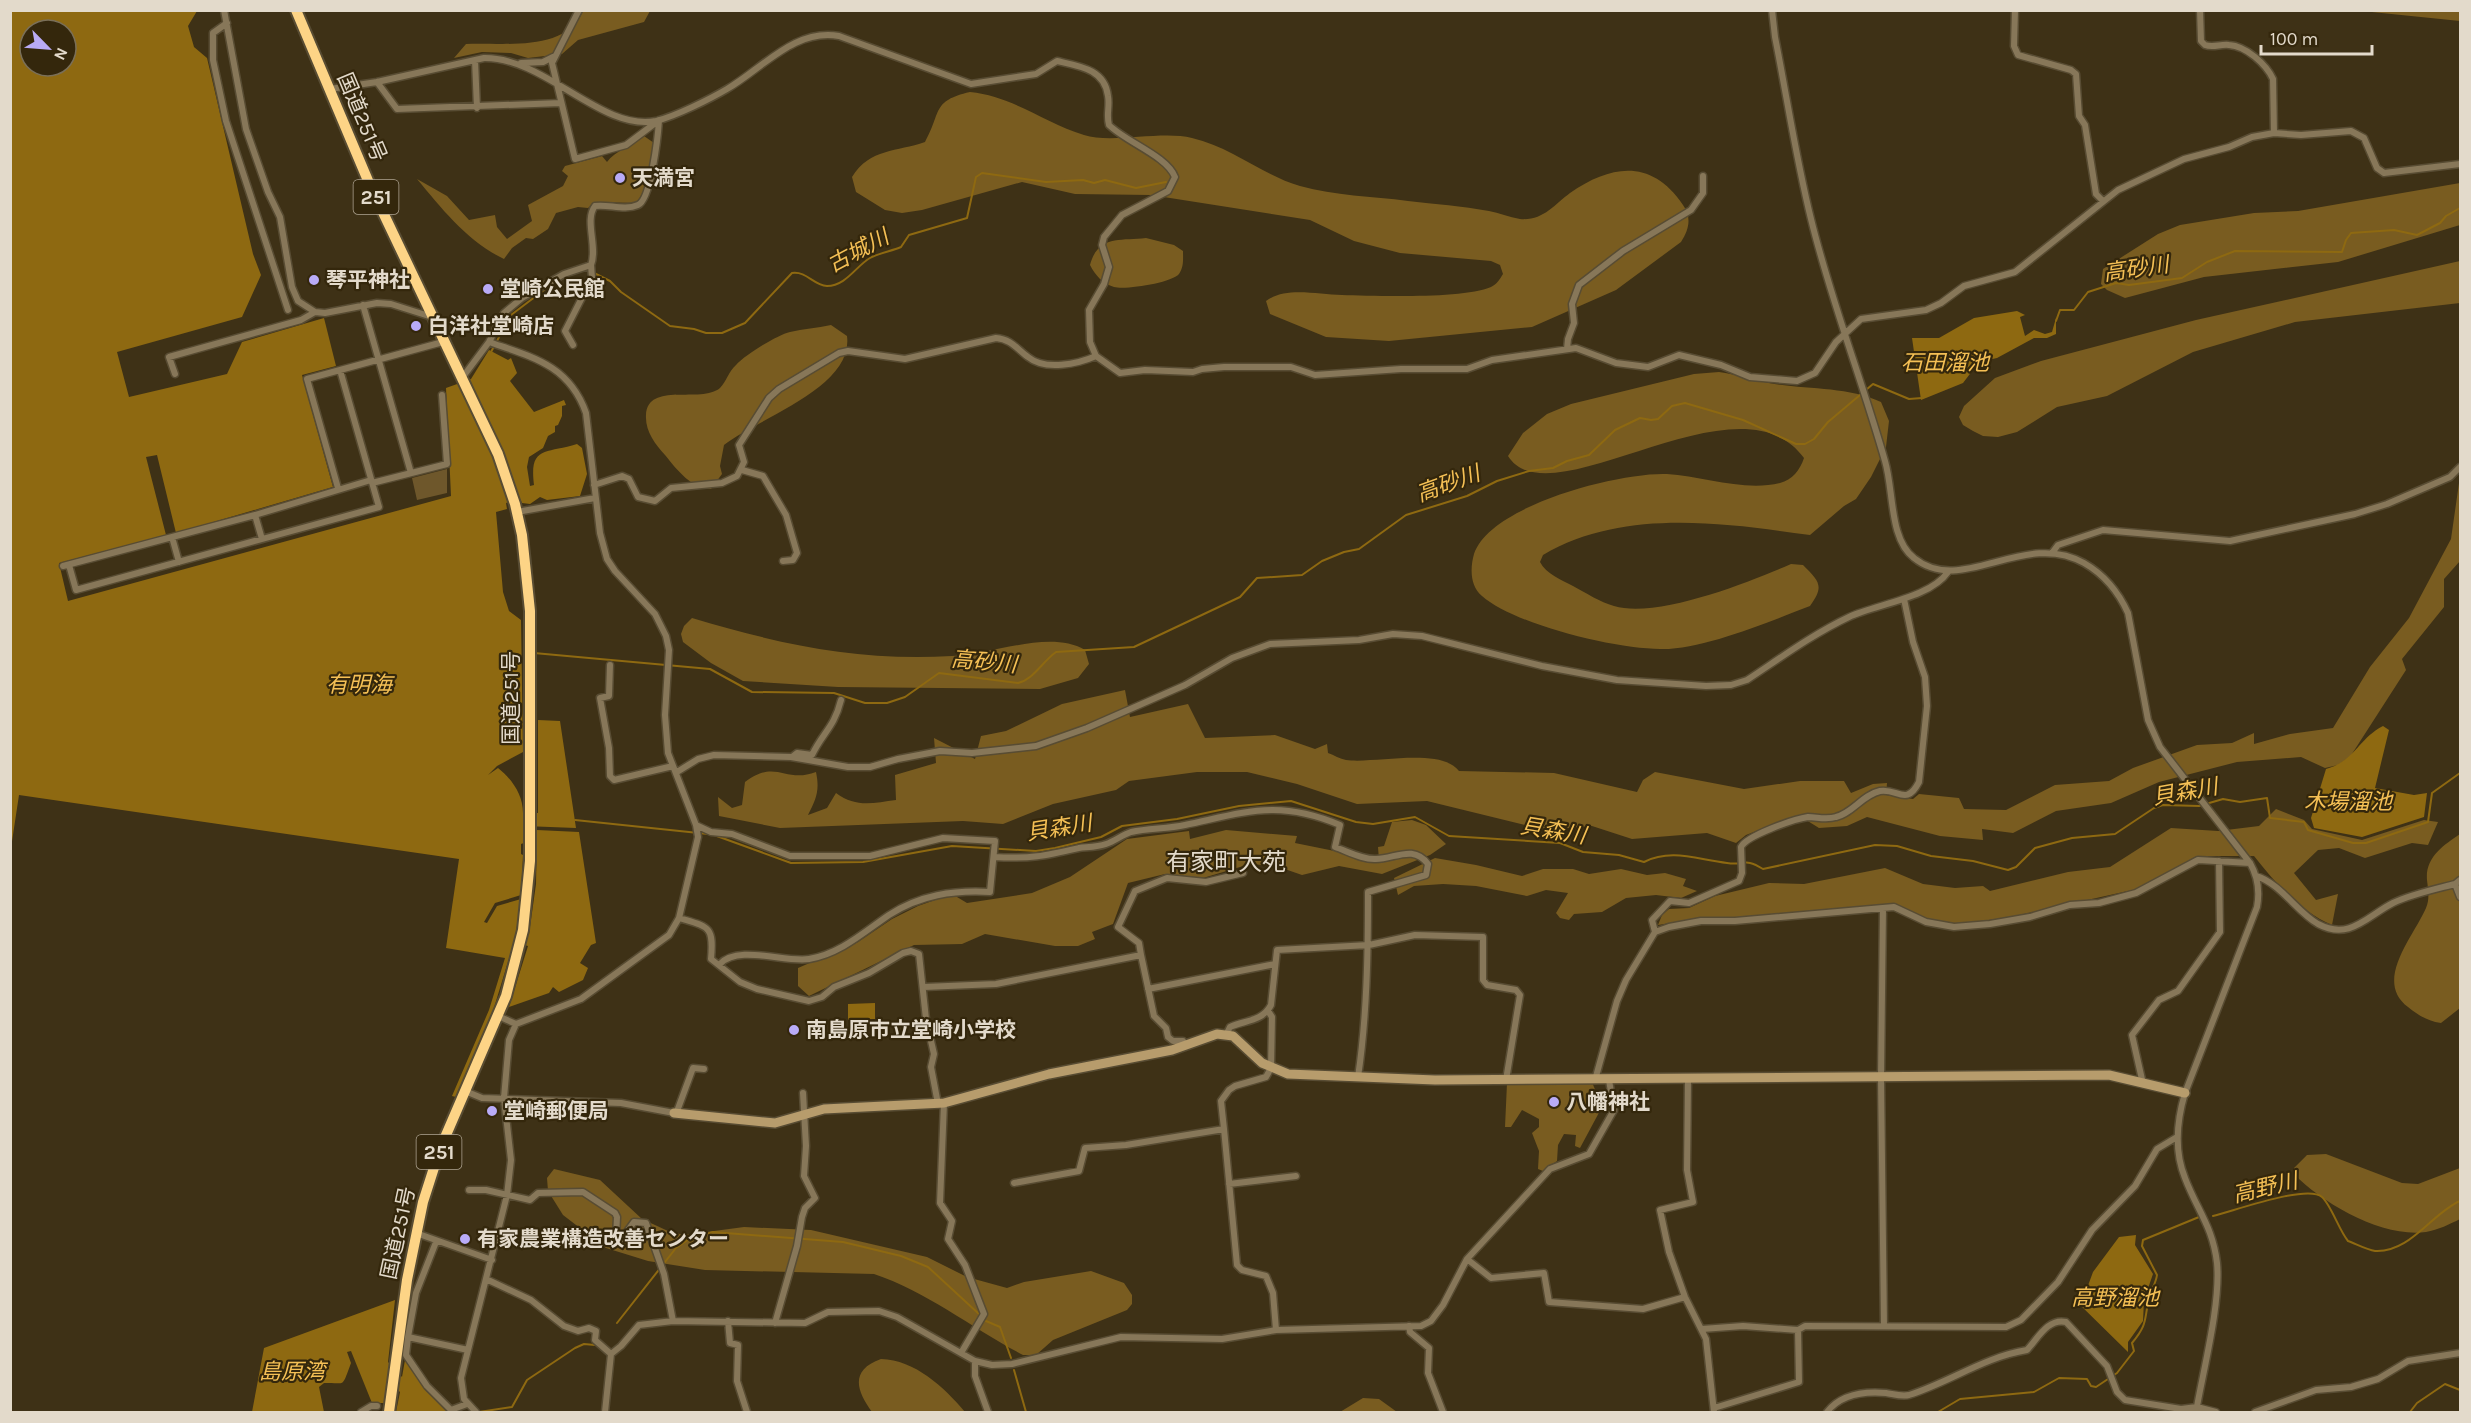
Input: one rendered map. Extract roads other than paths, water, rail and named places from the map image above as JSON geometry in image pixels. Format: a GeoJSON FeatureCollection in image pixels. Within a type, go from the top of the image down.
{"type":"FeatureCollection","features":[{"type":"Feature","properties":{"kind":"highway","name":"国道251号"},"geometry":{"type":"LineString","coordinates":[[296,10],[369,183],[464,383],[510,488],[527,567],[531,640],[531,828],[530,878],[523,930],[498,1016],[431,1174],[416,1233],[389,1413]]}},
{"type":"Feature","properties":{"kind":"street"},"geometry":{"type":"LineString","coordinates":[[224,10],[246,129],[268,192],[280,217],[292,287],[298,301],[315,312],[324,313],[363,305],[391,304],[432,317]]}},
{"type":"Feature","properties":{"kind":"street"},"geometry":{"type":"LineString","coordinates":[[519,63],[543,62],[553,57],[579,10]]}},
{"type":"Feature","properties":{"kind":"street"},"geometry":{"type":"LineString","coordinates":[[1772,10],[1810,216],[1885,461],[1900,540],[1920,562],[1948,572],[2017,555],[2052,553],[2073,558],[2108,581],[2122,599],[2132,626],[2148,720],[2160,747],[2250,863],[2256,876],[2258,899],[2253,918],[2185,1093],[2177,1137],[2185,1179],[2206,1218],[2217,1263],[2216,1293],[2196,1410]]}},
{"type":"Feature","properties":{"kind":"street"},"geometry":{"type":"LineString","coordinates":[[2015,10],[2014,46],[2018,55],[2071,70],[2076,74],[2079,116],[2085,124],[2097,195],[2103,201]]}},
{"type":"Feature","properties":{"kind":"street"},"geometry":{"type":"LineString","coordinates":[[2200,10],[2201,41],[2205,45],[2234,46],[2261,62],[2270,72],[2273,79],[2274,133]]}},
{"type":"Feature","properties":{"kind":"street"},"geometry":{"type":"LineString","coordinates":[[227,23],[213,33],[213,60],[226,121],[288,310]]}},
{"type":"Feature","properties":{"kind":"street"},"geometry":{"type":"LineString","coordinates":[[553,57],[575,159],[626,145],[658,120],[727,89],[796,42],[825,33],[971,84],[1036,74],[1057,61],[1093,70],[1105,85],[1108,96],[1109,125],[1117,133],[1168,165],[1174,177],[1168,191],[1122,216],[1110,226],[1104,237],[1102,245],[1109,267],[1108,275],[1092,302],[1087,318],[1090,342],[1096,356],[1116,371],[1124,374],[1145,370],[1193,372],[1224,367],[1292,367],[1315,375],[1467,369],[1492,360],[1580,348],[1607,361],[1648,367],[1679,355],[1721,365],[1750,377],[1797,381],[1805,379],[1821,368],[1844,333],[1861,319],[1926,310],[1941,303],[1964,286],[2015,272],[2030,263],[2118,190],[2184,159],[2229,147],[2252,137],[2274,133],[2301,135],[2357,132],[2364,138],[2377,168],[2384,173],[2460,164]]}},
{"type":"Feature","properties":{"kind":"street"},"geometry":{"type":"LineString","coordinates":[[330,89],[377,82],[475,60],[501,58],[519,63],[623,118],[638,123],[658,120]]}},
{"type":"Feature","properties":{"kind":"street"},"geometry":{"type":"LineString","coordinates":[[475,60],[477,108]]}},
{"type":"Feature","properties":{"kind":"street"},"geometry":{"type":"LineString","coordinates":[[377,82],[397,109],[477,108],[561,102]]}},
{"type":"Feature","properties":{"kind":"street"},"geometry":{"type":"LineString","coordinates":[[573,345],[565,331],[592,269],[594,248],[592,210],[599,205],[637,206],[645,200],[650,186],[658,120]]}},
{"type":"Feature","properties":{"kind":"street"},"geometry":{"type":"LineString","coordinates":[[1567,349],[1574,323],[1572,304],[1579,285],[1623,251],[1691,210],[1703,193],[1703,176]]}},
{"type":"Feature","properties":{"kind":"street"},"geometry":{"type":"LineString","coordinates":[[464,383],[492,343],[504,313],[522,298],[564,274],[592,269]]}},
{"type":"Feature","properties":{"kind":"street"},"geometry":{"type":"LineString","coordinates":[[363,305],[411,473]]}},
{"type":"Feature","properties":{"kind":"street"},"geometry":{"type":"LineString","coordinates":[[175,374],[169,357],[301,320],[315,312]]}},
{"type":"Feature","properties":{"kind":"street"},"geometry":{"type":"LineString","coordinates":[[594,485],[622,476],[629,479],[638,497],[655,501],[671,488],[722,483],[737,476],[744,462],[739,445],[769,398],[779,389],[839,353],[848,351],[905,359],[996,338],[1009,341],[1039,363],[1082,362],[1096,356]]}},
{"type":"Feature","properties":{"kind":"street"},"geometry":{"type":"LineString","coordinates":[[338,488],[307,379],[443,342]]}},
{"type":"Feature","properties":{"kind":"street"},"geometry":{"type":"LineString","coordinates":[[492,343],[556,369],[582,402],[586,413],[600,533],[607,559],[662,626],[669,650],[665,715],[668,753],[696,829],[679,918],[669,935],[581,999],[516,1024],[498,1016]]}},
{"type":"Feature","properties":{"kind":"street"},"geometry":{"type":"LineString","coordinates":[[340,370],[371,482],[379,507],[76,590],[66,566],[255,515],[338,488],[371,482],[447,464],[442,395]]}},
{"type":"Feature","properties":{"kind":"street"},"geometry":{"type":"LineString","coordinates":[[2052,553],[2058,545],[2103,530],[2229,541],[2355,514],[2387,504],[2450,477],[2460,467]]}},
{"type":"Feature","properties":{"kind":"street"},"geometry":{"type":"LineString","coordinates":[[742,470],[763,476],[786,515],[798,553],[793,561],[783,561]]}},
{"type":"Feature","properties":{"kind":"street"},"geometry":{"type":"LineString","coordinates":[[516,508],[595,498]]}},
{"type":"Feature","properties":{"kind":"street"},"geometry":{"type":"LineString","coordinates":[[255,515],[262,539]]}},
{"type":"Feature","properties":{"kind":"street"},"geometry":{"type":"LineString","coordinates":[[172,537],[179,562]]}},
{"type":"Feature","properties":{"kind":"street"},"geometry":{"type":"LineString","coordinates":[[610,665],[609,696],[600,698],[609,748],[610,776],[614,780],[675,769],[714,755],[791,757],[848,767],[870,768],[897,759],[940,751],[972,753],[1036,746],[1087,728],[1185,685],[1232,658],[1270,644],[1359,640],[1393,634],[1422,636],[1542,666],[1617,680],[1706,686],[1731,685],[1747,681],[1849,617],[1904,599],[1940,581],[1948,572]]}},
{"type":"Feature","properties":{"kind":"street"},"geometry":{"type":"LineString","coordinates":[[1655,933],[1652,920],[1670,901],[1689,903],[1711,891],[1736,884],[1741,878],[1741,847],[1748,839],[1800,819],[1838,817],[1874,793],[1889,791],[1902,796],[1910,795],[1915,789],[1919,782],[1927,706],[1925,677],[1913,642],[1904,599]]}},
{"type":"Feature","properties":{"kind":"street"},"geometry":{"type":"LineString","coordinates":[[791,757],[797,753],[812,755],[819,740],[831,729],[841,700]]}},
{"type":"Feature","properties":{"kind":"street"},"geometry":{"type":"LineString","coordinates":[[994,851],[1029,859],[1045,857],[1106,844],[1130,833],[1163,826],[1181,826],[1256,809],[1289,809],[1312,813],[1340,825],[1335,847],[1376,860],[1396,854],[1412,854],[1428,864],[1426,875],[1368,892],[1369,945],[1364,993],[1363,1040],[1358,1077]]}},
{"type":"Feature","properties":{"kind":"street"},"geometry":{"type":"LineString","coordinates":[[696,829],[732,834],[790,856],[870,856],[943,838],[995,841],[990,892],[955,890],[918,901],[891,914],[840,947],[808,959],[747,955],[730,956],[720,964]]}},
{"type":"Feature","properties":{"kind":"street"},"geometry":{"type":"LineString","coordinates":[[1595,1080],[1617,1001],[1626,980],[1655,933],[1701,921],[1735,921],[1894,907],[1926,922],[1954,927],[1990,924],[2030,917],[2070,905],[2098,903],[2136,893],[2198,860],[2250,863]]}},
{"type":"Feature","properties":{"kind":"street"},"geometry":{"type":"LineString","coordinates":[[2143,1084],[2132,1035],[2159,1000],[2178,991],[2220,933],[2219,861]]}},
{"type":"Feature","properties":{"kind":"street"},"geometry":{"type":"LineString","coordinates":[[1186,1046],[1183,1041],[1173,1041],[1168,1037],[1166,1028],[1154,1016],[1139,943],[1118,927],[1135,891],[1167,878],[1206,882],[1243,873]]}},
{"type":"Feature","properties":{"kind":"street"},"geometry":{"type":"LineString","coordinates":[[2256,876],[2267,882],[2318,923],[2342,931],[2363,924],[2393,903],[2458,882],[2460,897]]}},
{"type":"Feature","properties":{"kind":"street"},"geometry":{"type":"LineString","coordinates":[[1883,908],[1881,1078],[1884,1326]]}},
{"type":"Feature","properties":{"kind":"street"},"geometry":{"type":"LineString","coordinates":[[679,918],[704,925],[711,932],[711,959],[740,982],[757,989],[809,1001],[911,951],[919,954],[926,1019],[933,1054],[931,1067],[941,1103],[940,1203],[952,1221],[948,1239],[965,1265],[984,1314],[961,1353]]}},
{"type":"Feature","properties":{"kind":"street"},"geometry":{"type":"LineString","coordinates":[[1227,1033],[1230,1027],[1245,1024],[1268,1011],[1271,1005],[1277,950],[1369,945],[1414,935],[1483,937],[1483,980],[1487,985],[1516,990],[1520,995],[1506,1080]]}},
{"type":"Feature","properties":{"kind":"street"},"geometry":{"type":"LineString","coordinates":[[924,987],[996,984],[1141,955]]}},
{"type":"Feature","properties":{"kind":"street"},"geometry":{"type":"LineString","coordinates":[[1148,989],[1275,964]]}},
{"type":"Feature","properties":{"kind":"street"},"geometry":{"type":"LineString","coordinates":[[1268,1011],[1272,1017],[1270,1068],[1266,1077],[1228,1090],[1221,1101],[1237,1265],[1242,1270],[1266,1276],[1273,1293],[1276,1330]]}},
{"type":"Feature","properties":{"kind":"street"},"geometry":{"type":"LineString","coordinates":[[476,1413],[467,1404],[461,1387],[468,1350],[507,1195],[511,1160],[504,1098],[510,1040],[516,1024]]}},
{"type":"Feature","properties":{"kind":"street"},"geometry":{"type":"LineString","coordinates":[[465,1091],[482,1098],[621,1103],[675,1114],[775,1123],[824,1109],[941,1103],[1049,1074],[1186,1046],[1227,1033],[1239,1039],[1270,1068],[1288,1074],[1506,1080],[2109,1076],[2185,1093]]}},
{"type":"Feature","properties":{"kind":"street"},"geometry":{"type":"LineString","coordinates":[[675,1114],[693,1068],[704,1069]]}},
{"type":"Feature","properties":{"kind":"street"},"geometry":{"type":"LineString","coordinates":[[1688,1079],[1687,1170],[1694,1202],[1660,1210],[1669,1252],[1685,1297],[1706,1339],[1714,1410],[1799,1382],[1798,1330]]}},
{"type":"Feature","properties":{"kind":"street"},"geometry":{"type":"LineString","coordinates":[[607,1412],[611,1354],[639,1325],[673,1321],[805,1323],[828,1312],[879,1311],[889,1313],[975,1361],[992,1365],[1012,1364],[1121,1337],[1222,1339],[1276,1330],[1421,1326],[1431,1321],[1443,1305],[1467,1259],[1550,1169],[1589,1154],[1614,1110],[1609,1080]]}},
{"type":"Feature","properties":{"kind":"street"},"geometry":{"type":"LineString","coordinates":[[775,1323],[798,1244],[805,1208],[815,1198],[804,1176],[804,1093]]}},
{"type":"Feature","properties":{"kind":"street"},"geometry":{"type":"LineString","coordinates":[[1014,1183],[1079,1171],[1085,1148],[1126,1145],[1224,1129]]}},
{"type":"Feature","properties":{"kind":"street"},"geometry":{"type":"LineString","coordinates":[[1702,1329],[1743,1326],[1798,1330],[1805,1326],[2006,1327],[2021,1320],[2058,1282],[2092,1230],[2135,1186],[2157,1149],[2177,1137]]}},
{"type":"Feature","properties":{"kind":"street"},"geometry":{"type":"LineString","coordinates":[[1229,1184],[1296,1176]]}},
{"type":"Feature","properties":{"kind":"street"},"geometry":{"type":"LineString","coordinates":[[469,1190],[486,1190],[530,1200],[538,1193],[582,1192],[618,1217],[616,1238],[624,1239],[634,1222],[646,1222],[662,1267],[673,1321]]}},
{"type":"Feature","properties":{"kind":"street"},"geometry":{"type":"LineString","coordinates":[[416,1233],[492,1260]]}},
{"type":"Feature","properties":{"kind":"street"},"geometry":{"type":"LineString","coordinates":[[436,1242],[416,1293],[406,1355],[427,1386],[451,1410],[467,1404]]}},
{"type":"Feature","properties":{"kind":"street"},"geometry":{"type":"LineString","coordinates":[[1467,1259],[1491,1278],[1544,1273],[1549,1302],[1643,1309],[1685,1297]]}},
{"type":"Feature","properties":{"kind":"street"},"geometry":{"type":"LineString","coordinates":[[486,1279],[531,1300],[564,1326],[578,1331],[589,1328],[596,1330],[596,1340],[611,1354]]}},
{"type":"Feature","properties":{"kind":"street"},"geometry":{"type":"LineString","coordinates":[[1827,1413],[1835,1402],[1848,1396],[1874,1392],[1906,1396],[2002,1354],[2027,1350],[2049,1324],[2058,1320],[2066,1322],[2107,1366],[2119,1396],[2125,1400],[2216,1413]]}},
{"type":"Feature","properties":{"kind":"street"},"geometry":{"type":"LineString","coordinates":[[729,1321],[730,1343],[738,1345],[736,1381],[747,1413]]}},
{"type":"Feature","properties":{"kind":"street"},"geometry":{"type":"LineString","coordinates":[[1409,1326],[1413,1335],[1429,1348],[1428,1373],[1443,1413]]}},
{"type":"Feature","properties":{"kind":"street"},"geometry":{"type":"LineString","coordinates":[[408,1337],[468,1350]]}},
{"type":"Feature","properties":{"kind":"street"},"geometry":{"type":"LineString","coordinates":[[2255,1413],[2316,1390],[2351,1387],[2378,1380],[2408,1361],[2460,1353]]}},
{"type":"Feature","properties":{"kind":"street"},"geometry":{"type":"LineString","coordinates":[[975,1361],[975,1376],[988,1412]]}},
{"type":"Feature","properties":{"kind":"street"},"geometry":{"type":"LineString","coordinates":[[361,1413],[371,1406],[377,1406]]}},
{"type":"Feature","properties":{"kind":"water","name":"有明海"},"geometry":{"type":"Polygon","coordinates":[[[11,11],[197,11],[188,26],[194,47],[207,58],[253,254],[261,275],[242,317],[117,352],[129,397],[227,374],[242,342],[324,318],[336,366],[302,375],[333,487],[176,533],[157,455],[146,457],[166,535],[59,563],[68,601],[451,496],[446,388],[471,379],[489,350],[508,360],[511,358],[517,373],[510,381],[534,412],[564,400],[566,405],[562,406],[562,416],[558,425],[555,426],[555,432],[548,436],[543,448],[529,457],[527,467],[530,486],[534,485],[533,472],[537,457],[548,451],[577,444],[582,448],[587,474],[580,496],[547,500],[540,497],[530,504],[522,503],[520,499],[506,503],[507,509],[496,512],[503,592],[509,611],[521,620],[523,752],[497,766],[488,775],[498,768],[516,788],[523,813],[538,813],[538,720],[560,721],[576,828],[524,826],[524,843],[521,844],[523,855],[521,895],[495,903],[484,922],[487,923],[497,906],[521,899],[516,932],[529,934],[536,884],[537,830],[579,832],[596,943],[591,945],[580,963],[588,968],[583,980],[559,992],[553,987],[549,993],[509,1007],[528,946],[514,942],[493,1011],[456,1097],[452,1096],[489,1010],[505,958],[446,948],[459,859],[19,795],[11,848],[11,11]]]}},
{"type":"Feature","properties":{"kind":"water","name":"石田溜池"},"geometry":{"type":"Polygon","coordinates":[[[2017,311],[2025,315],[2020,317],[2025,336],[2034,330],[2045,334],[2052,332],[2056,318],[2056,334],[2047,338],[2034,338],[1997,358],[1979,362],[1963,383],[1921,400],[1912,338],[1939,338],[1974,318],[2017,311]]]}},
{"type":"Feature","properties":{"kind":"water","name":"木場溜池"},"geometry":{"type":"Polygon","coordinates":[[[2383,726],[2389,730],[2375,788],[2414,795],[2427,793],[2424,817],[2362,837],[2314,828],[2311,818],[2326,769],[2344,761],[2368,737],[2383,726]]]}},
{"type":"Feature","properties":{"kind":"water"},"geometry":{"type":"Polygon","coordinates":[[[875,1003],[875,1019],[848,1020],[848,1004],[875,1003]]]}},
{"type":"Feature","properties":{"kind":"water","name":"高野溜池"},"geometry":{"type":"Polygon","coordinates":[[[2136,1235],[2135,1245],[2153,1274],[2144,1300],[2143,1321],[2128,1342],[2128,1352],[2075,1300],[2086,1291],[2093,1272],[2119,1237],[2136,1235]]]}},
{"type":"Feature","properties":{"kind":"water","name":"島原湾"},"geometry":{"type":"Polygon","coordinates":[[[395,1300],[388,1362],[402,1377],[405,1360],[426,1391],[449,1412],[396,1412],[400,1392],[388,1380],[385,1403],[372,1403],[351,1351],[347,1352],[351,1363],[344,1381],[324,1383],[319,1387],[324,1412],[252,1412],[264,1348],[395,1300]]]}},
{"type":"Feature","properties":{"kind":"waterway","name":"古城川"},"geometry":{"type":"LineString","coordinates":[[594,273],[610,281],[621,292],[670,326],[706,333],[722,333],[745,323],[792,273],[802,274],[822,285],[834,285],[840,283],[870,258],[901,247],[909,235],[967,218],[976,177],[982,173],[1046,182],[1083,180],[1094,183],[1105,180],[1136,188],[1166,182]]}},
{"type":"Feature","properties":{"kind":"waterway","name":"高砂川"},"geometry":{"type":"LineString","coordinates":[[2056,321],[2060,310],[2074,310],[2088,292],[2116,283],[2129,285],[2182,278],[2207,262],[2235,251],[2342,252],[2351,233],[2394,230],[2417,235],[2440,223],[2446,216],[2460,208]]}},
{"type":"Feature","properties":{"kind":"waterway","name":"古城川"},"geometry":{"type":"LineString","coordinates":[[491,352],[511,315],[548,287]]}},
{"type":"Feature","properties":{"kind":"waterway","name":"高砂川"},"geometry":{"type":"LineString","coordinates":[[534,653],[710,669],[752,692],[834,693],[865,703],[887,703],[905,697],[939,673],[1018,683],[1029,678],[1056,652],[1134,647],[1240,597],[1257,578],[1302,575],[1322,561],[1359,549],[1406,515],[1467,496],[1497,481],[1529,471],[1553,468],[1567,461],[1589,455],[1615,430],[1640,418],[1658,419],[1672,406],[1685,403],[1743,420],[1796,444],[1805,444],[1814,439],[1828,422],[1873,384],[1909,399],[1922,398]]}},
{"type":"Feature","properties":{"kind":"waterway","name":"貝森川"},"geometry":{"type":"LineString","coordinates":[[714,835],[791,863],[863,862],[952,846],[1036,851],[1101,837],[1122,826],[1177,819],[1239,806],[1291,801],[1356,822],[1373,824],[1415,817],[1449,836],[1560,843],[1583,852],[1619,855],[1644,862],[1675,855],[1733,864],[1748,863],[1763,869],[1875,845],[1897,846],[1931,856],[1973,861],[2008,870],[2016,867],[2035,848],[2072,838],[2115,834],[2154,808],[2163,805],[2199,806],[2223,799],[2240,802],[2267,798],[2270,818],[2304,822],[2308,830],[2353,843],[2366,843],[2428,822],[2432,793],[2460,773]]}},
{"type":"Feature","properties":{"kind":"waterway","name":"貝森川"},"geometry":{"type":"LineString","coordinates":[[575,820],[708,834]]}},
{"type":"Feature","properties":{"kind":"waterway","name":"高野川"},"geometry":{"type":"LineString","coordinates":[[2213,1216],[2286,1196],[2314,1194],[2325,1201],[2348,1241],[2375,1251],[2399,1246],[2460,1201]]}},
{"type":"Feature","properties":{"kind":"waterway","name":"高野川"},"geometry":{"type":"LineString","coordinates":[[1938,1412],[1960,1399],[2034,1392],[2059,1378],[2087,1379],[2091,1386],[2096,1387],[2117,1373],[2134,1351],[2132,1343],[2143,1326],[2157,1275],[2142,1246],[2143,1240],[2199,1217]]}},
{"type":"Feature","properties":{"kind":"waterway"},"geometry":{"type":"LineString","coordinates":[[617,1323],[676,1248],[689,1239],[713,1232],[843,1242],[901,1256],[928,1267],[979,1314]]}},
{"type":"Feature","properties":{"kind":"waterway"},"geometry":{"type":"LineString","coordinates":[[986,1321],[1000,1327],[1011,1358]]}},
{"type":"Feature","properties":{"kind":"waterway"},"geometry":{"type":"LineString","coordinates":[[479,1412],[512,1407],[527,1380],[575,1348],[584,1344],[595,1345]]}},
{"type":"Feature","properties":{"kind":"waterway"},"geometry":{"type":"LineString","coordinates":[[1014,1370],[1026,1412]]}},
{"type":"Feature","properties":{"kind":"waterway"},"geometry":{"type":"LineString","coordinates":[[2410,1412],[2417,1403],[2445,1384],[2460,1390]]}},
{"type":"Feature","properties":{"kind":"place","name":"天満宮"},"geometry":{"type":"Point","coordinates":[620,178]}},
{"type":"Feature","properties":{"kind":"place","name":"琴平神社"},"geometry":{"type":"Point","coordinates":[314,280]}},
{"type":"Feature","properties":{"kind":"place","name":"堂崎公民館"},"geometry":{"type":"Point","coordinates":[488,289]}},
{"type":"Feature","properties":{"kind":"place","name":"白洋社堂崎店"},"geometry":{"type":"Point","coordinates":[416,326]}},
{"type":"Feature","properties":{"kind":"place","name":"南島原市立堂崎小学校"},"geometry":{"type":"Point","coordinates":[794,1030]}},
{"type":"Feature","properties":{"kind":"place","name":"八幡神社"},"geometry":{"type":"Point","coordinates":[1554,1102]}},
{"type":"Feature","properties":{"kind":"place","name":"堂崎郵便局"},"geometry":{"type":"Point","coordinates":[492,1111]}},
{"type":"Feature","properties":{"kind":"place","name":"有家農業構造改善センター"},"geometry":{"type":"Point","coordinates":[465,1239]}},
{"type":"Feature","properties":{"kind":"district","name":"有家町大苑"},"geometry":{"type":"Point","coordinates":[1226,862]}}]}
